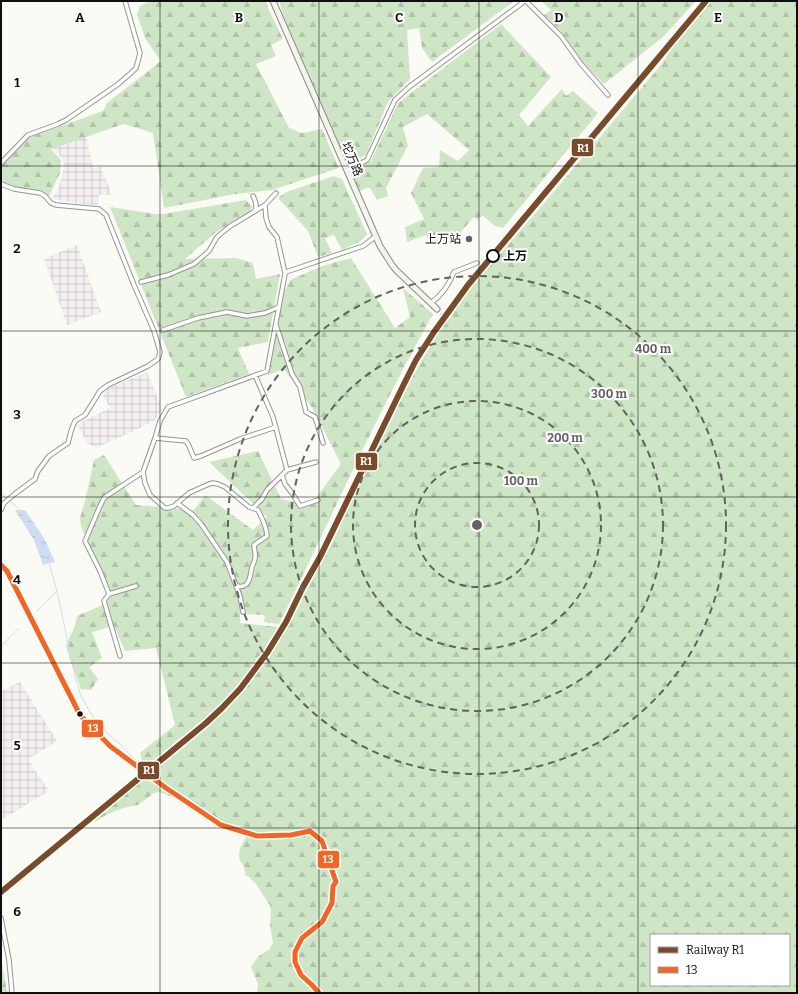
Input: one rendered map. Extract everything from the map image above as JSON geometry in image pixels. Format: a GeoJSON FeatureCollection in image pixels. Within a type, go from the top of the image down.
{"type":"FeatureCollection","features":[{"type":"Feature","properties":{"kind":"main road","name":"坨万路"},"geometry":{"type":"LineString","coordinates":[[273,1],[375,237],[392,265],[437,309]]}},
{"type":"Feature","properties":{"kind":"street"},"geometry":{"type":"LineString","coordinates":[[1,163],[28,135],[66,120],[117,84],[136,68],[140,53],[125,1]]}},
{"type":"Feature","properties":{"kind":"street"},"geometry":{"type":"LineString","coordinates":[[347,171],[367,160],[395,100],[409,87],[525,1],[562,36],[581,64],[608,95]]}},
{"type":"Feature","properties":{"kind":"street"},"geometry":{"type":"LineString","coordinates":[[1,184],[14,189],[40,194],[45,196],[51,203],[100,209],[106,215],[154,331],[160,352],[158,359],[148,366],[108,385],[100,391],[85,415],[75,421],[68,443],[49,456],[38,471],[35,479],[4,503],[1,510]]}},
{"type":"Feature","properties":{"kind":"street"},"geometry":{"type":"LineString","coordinates":[[141,282],[168,275],[194,264],[209,251],[217,237],[228,228],[265,205],[276,192]]}},
{"type":"Feature","properties":{"kind":"street"},"geometry":{"type":"LineString","coordinates":[[254,196],[256,202],[255,211]]}},
{"type":"Feature","properties":{"kind":"street"},"geometry":{"type":"LineString","coordinates":[[237,586],[248,583],[251,578],[252,567],[256,556],[254,545],[266,536],[267,532],[258,510],[249,507],[225,487],[213,483],[189,493],[174,506],[165,508],[150,495],[145,483],[143,472],[160,421],[168,406],[267,370],[285,273],[277,237],[269,227],[266,218],[265,205]]}},
{"type":"Feature","properties":{"kind":"street"},"geometry":{"type":"LineString","coordinates":[[285,273],[363,246],[375,237]]}},
{"type":"Feature","properties":{"kind":"street"},"geometry":{"type":"LineString","coordinates":[[431,303],[444,291],[454,272],[477,263]]}},
{"type":"Feature","properties":{"kind":"street"},"geometry":{"type":"LineString","coordinates":[[163,330],[198,318],[227,312],[247,316],[265,313],[279,307]]}},
{"type":"Feature","properties":{"kind":"street"},"geometry":{"type":"LineString","coordinates":[[276,324],[292,374],[300,387],[306,412],[315,417],[323,443]]}},
{"type":"Feature","properties":{"kind":"street"},"geometry":{"type":"LineString","coordinates":[[255,375],[273,417],[287,470]]}},
{"type":"Feature","properties":{"kind":"street"},"geometry":{"type":"LineString","coordinates":[[155,438],[186,441],[194,458],[240,439],[276,427]]}},
{"type":"Feature","properties":{"kind":"street"},"geometry":{"type":"LineString","coordinates":[[253,508],[262,499],[267,490],[287,470],[316,462]]}},
{"type":"Feature","properties":{"kind":"street"},"geometry":{"type":"LineString","coordinates":[[110,594],[85,541],[104,498],[143,472]]}},
{"type":"Feature","properties":{"kind":"street"},"geometry":{"type":"LineString","coordinates":[[282,475],[285,484],[300,506],[318,500]]}},
{"type":"Feature","properties":{"kind":"street"},"geometry":{"type":"LineString","coordinates":[[177,503],[201,524],[227,562],[237,586],[243,612]]}},
{"type":"Feature","properties":{"kind":"street"},"geometry":{"type":"LineString","coordinates":[[1,565],[7,572],[80,715],[110,746],[136,767]]}},
{"type":"Feature","properties":{"kind":"street"},"geometry":{"type":"LineString","coordinates":[[120,656],[104,601],[110,594],[136,586]]}},
{"type":"Feature","properties":{"kind":"street"},"geometry":{"type":"LineString","coordinates":[[150,777],[221,825],[257,836],[291,835],[310,830],[322,840],[336,882],[334,886],[332,903],[322,922],[302,938],[295,952],[295,962],[301,975],[319,993]]}},
{"type":"Feature","properties":{"kind":"street"},"geometry":{"type":"LineString","coordinates":[[1,918],[12,993]]}},
{"type":"Feature","properties":{"kind":"shaded area"},"geometry":{"type":"Polygon","coordinates":[[[86,135],[93,169],[101,167],[112,195],[99,195],[98,205],[52,199],[59,187],[64,167],[63,159],[52,148],[86,135]]]}},
{"type":"Feature","properties":{"kind":"shaded area"},"geometry":{"type":"Polygon","coordinates":[[[77,245],[101,312],[67,325],[44,259],[77,245]]]}},
{"type":"Feature","properties":{"kind":"shaded area"},"geometry":{"type":"Polygon","coordinates":[[[147,372],[162,409],[154,421],[96,448],[87,443],[77,424],[110,408],[103,396],[106,389],[147,372]]]}},
{"type":"Feature","properties":{"kind":"shaded area"},"geometry":{"type":"Polygon","coordinates":[[[20,682],[57,741],[28,759],[49,791],[1,820],[1,691],[20,682]]]}},
{"type":"Feature","properties":{"kind":"green space"},"geometry":{"type":"Polygon","coordinates":[[[150,1],[266,1],[283,39],[271,45],[276,56],[256,64],[289,128],[302,133],[322,129],[339,168],[272,190],[235,194],[164,208],[153,133],[124,124],[51,149],[61,160],[60,173],[49,196],[41,192],[16,187],[1,181],[1,163],[22,140],[103,111],[107,103],[161,61],[146,40],[137,15],[140,6],[150,1]]]}},
{"type":"Feature","properties":{"kind":"green space"},"geometry":{"type":"Polygon","coordinates":[[[279,1],[514,1],[432,62],[422,48],[419,28],[407,30],[410,79],[388,102],[366,155],[346,166],[287,27],[279,1]]]}},
{"type":"Feature","properties":{"kind":"green space"},"geometry":{"type":"Polygon","coordinates":[[[541,1],[696,1],[663,37],[604,84],[584,64],[561,31],[544,15],[551,10],[541,1]]]}},
{"type":"Feature","properties":{"kind":"green space"},"geometry":{"type":"Polygon","coordinates":[[[711,1],[797,1],[797,993],[257,993],[258,984],[251,967],[260,955],[270,949],[273,943],[270,925],[271,907],[256,884],[245,875],[244,866],[240,861],[240,848],[247,835],[234,832],[172,797],[159,792],[154,793],[138,805],[123,808],[106,815],[95,822],[97,818],[223,712],[252,678],[286,628],[408,385],[430,346],[455,308],[660,66],[672,48],[711,1]]]}},
{"type":"Feature","properties":{"kind":"green space"},"geometry":{"type":"Polygon","coordinates":[[[501,24],[551,77],[519,115],[528,126],[562,89],[566,96],[573,91],[598,113],[503,228],[495,226],[482,215],[478,220],[474,217],[451,242],[433,246],[426,235],[407,242],[405,227],[424,219],[411,193],[423,168],[439,167],[440,150],[458,161],[469,150],[427,114],[403,127],[408,146],[386,188],[388,196],[377,200],[370,188],[366,188],[357,193],[350,175],[371,161],[398,103],[501,24]]]}},
{"type":"Feature","properties":{"kind":"green space"},"geometry":{"type":"Polygon","coordinates":[[[334,176],[342,179],[367,234],[361,241],[342,250],[334,235],[325,238],[332,253],[318,257],[308,231],[278,198],[286,192],[334,176]]]}},
{"type":"Feature","properties":{"kind":"green space"},"geometry":{"type":"Polygon","coordinates":[[[246,200],[252,206],[250,212],[216,232],[185,259],[236,258],[253,263],[256,279],[280,274],[268,342],[238,348],[249,374],[186,397],[110,207],[163,214],[246,200]]]}},
{"type":"Feature","properties":{"kind":"green space"},"geometry":{"type":"Polygon","coordinates":[[[351,258],[395,328],[410,317],[403,288],[433,314],[373,429],[279,624],[264,622],[265,615],[240,614],[240,623],[278,627],[259,659],[227,700],[144,768],[140,753],[175,725],[156,648],[125,651],[114,626],[92,632],[102,658],[89,667],[98,679],[91,690],[81,689],[66,645],[75,626],[77,616],[107,603],[111,597],[81,526],[80,518],[94,460],[104,455],[136,505],[194,510],[205,495],[253,530],[267,517],[209,462],[258,451],[281,499],[311,505],[341,464],[313,409],[284,369],[268,375],[284,293],[290,280],[322,266],[351,258]]]}},
{"type":"Feature","properties":{"kind":"green space"},"geometry":{"type":"Polygon","coordinates":[[[1,959],[7,991],[13,991],[13,993],[1,993],[1,959]]]}},
{"type":"Feature","properties":{"kind":"water"},"geometry":{"type":"Polygon","coordinates":[[[15,510],[25,510],[44,538],[55,562],[43,565],[34,540],[15,510]]]}},
{"type":"Feature","properties":{"kind":"waterway"},"geometry":{"type":"LineString","coordinates":[[1,493],[21,511]]}},
{"type":"Feature","properties":{"kind":"waterway"},"geometry":{"type":"LineString","coordinates":[[49,563],[57,591],[75,676],[81,696],[93,717],[139,764]]}},
{"type":"Feature","properties":{"kind":"waterway"},"geometry":{"type":"LineString","coordinates":[[37,611],[57,591]]}},
{"type":"Feature","properties":{"kind":"waterway"},"geometry":{"type":"LineString","coordinates":[[1,646],[19,628]]}},
{"type":"Feature","properties":{"kind":"waterway"},"geometry":{"type":"LineString","coordinates":[[152,775],[207,808]]}},
{"type":"Feature","properties":{"kind":"tunnel"},"geometry":{"type":"LineString","coordinates":[[437,309],[450,322]]}},
{"type":"Feature","properties":{"kind":"tunnel"},"geometry":{"type":"LineString","coordinates":[[136,767],[150,777]]}},
{"type":"Feature","properties":{"kind":"rail line","name":"R1"},"geometry":{"type":"LineString","coordinates":[[1,892],[206,723],[240,689],[267,653],[286,622],[320,557],[416,360],[434,332],[468,285],[706,1]]}},
{"type":"Feature","properties":{"kind":"transit line","name":"13"},"geometry":{"type":"LineString","coordinates":[[1,565],[7,571],[80,715],[110,746],[166,788],[221,825],[257,836],[291,835],[310,831],[322,841],[336,882],[333,886],[332,903],[322,922],[302,938],[295,952],[295,962],[301,975],[319,993]]}},
{"type":"Feature","properties":{"kind":"place","name":"上万站"},"geometry":{"type":"Point","coordinates":[469,239]}},
{"type":"Feature","properties":{"kind":"place","name":"上万"},"geometry":{"type":"Point","coordinates":[493,256]}}]}
